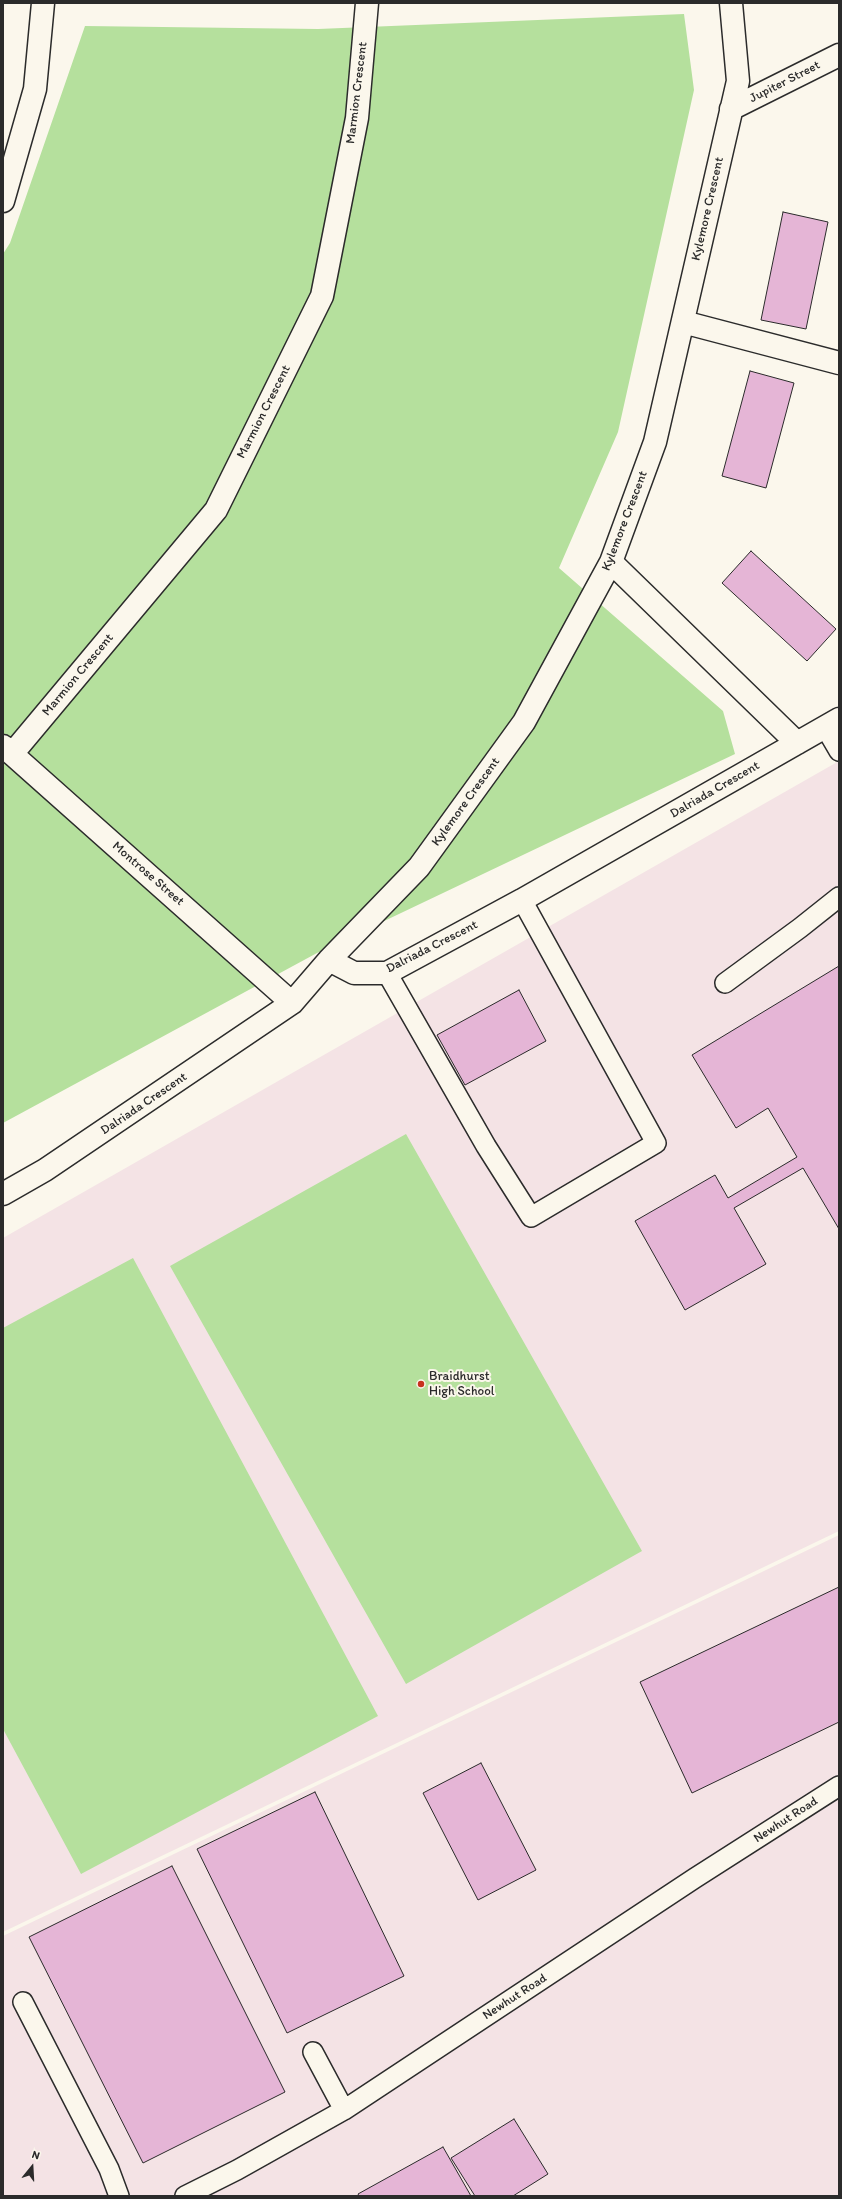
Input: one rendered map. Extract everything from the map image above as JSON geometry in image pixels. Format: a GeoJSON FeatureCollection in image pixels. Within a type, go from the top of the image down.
{"type":"FeatureCollection","features":[{"type":"Feature","properties":{"kind":"street"},"geometry":{"type":"LineString","coordinates":[[3,201],[35,89],[43,3]]}},
{"type":"Feature","properties":{"kind":"street","name":"Marmion Crescent"},"geometry":{"type":"LineString","coordinates":[[8,750],[216,510],[322,296],[357,118],[366,3]]}},
{"type":"Feature","properties":{"kind":"street","name":"Kylemore Crescent"},"geometry":{"type":"LineString","coordinates":[[329,960],[419,866],[524,722],[611,562],[655,442],[738,81],[731,3]]}},
{"type":"Feature","properties":{"kind":"street","name":"Jupiter Street"},"geometry":{"type":"LineString","coordinates":[[731,109],[839,54]]}},
{"type":"Feature","properties":{"kind":"street"},"geometry":{"type":"LineString","coordinates":[[683,322],[839,363]]}},
{"type":"Feature","properties":{"kind":"street"},"geometry":{"type":"LineString","coordinates":[[611,562],[797,743]]}},
{"type":"Feature","properties":{"kind":"street","name":"Dalriada Crescent"},"geometry":{"type":"LineString","coordinates":[[3,1194],[45,1170],[292,1003],[329,960],[354,973],[387,973],[522,900],[832,723]]}},
{"type":"Feature","properties":{"kind":"street","name":"Montrose Street"},"geometry":{"type":"LineString","coordinates":[[8,750],[292,1003]]}},
{"type":"Feature","properties":{"kind":"lane"},"geometry":{"type":"LineString","coordinates":[[832,723],[839,751]]}},
{"type":"Feature","properties":{"kind":"lane"},"geometry":{"type":"LineString","coordinates":[[724,984],[839,897]]}},
{"type":"Feature","properties":{"kind":"lane"},"geometry":{"type":"LineString","coordinates":[[387,973],[486,1146],[531,1217],[656,1143],[522,900]]}},
{"type":"Feature","properties":{"kind":"lane","name":"Newhut Road"},"geometry":{"type":"LineString","coordinates":[[185,2196],[237,2170],[344,2110],[695,1878],[839,1786]]}},
{"type":"Feature","properties":{"kind":"lane"},"geometry":{"type":"LineString","coordinates":[[22,2002],[108,2169],[119,2196]]}},
{"type":"Feature","properties":{"kind":"lane"},"geometry":{"type":"LineString","coordinates":[[313,2052],[344,2110]]}},
{"type":"Feature","properties":{"kind":"shaded area","name":"Braidhurst High School"},"geometry":{"type":"Polygon","coordinates":[[[839,761],[839,1531],[3,1932],[3,1238],[839,761]]]}},
{"type":"Feature","properties":{"kind":"shaded area"},"geometry":{"type":"Polygon","coordinates":[[[839,1535],[839,2196],[3,2196],[3,1936],[839,1535]]]}},
{"type":"Feature","properties":{"kind":"green space"},"geometry":{"type":"Polygon","coordinates":[[[684,14],[694,90],[618,432],[559,568],[723,711],[735,754],[317,953],[3,1123],[3,254],[10,243],[85,26],[318,29],[684,14]]]}},
{"type":"Feature","properties":{"kind":"green space"},"geometry":{"type":"Polygon","coordinates":[[[406,1134],[642,1551],[406,1684],[170,1266],[406,1134]]]}},
{"type":"Feature","properties":{"kind":"green space"},"geometry":{"type":"Polygon","coordinates":[[[133,1258],[378,1716],[81,1874],[3,1729],[3,1328],[133,1258]]]}},
{"type":"Feature","properties":{"kind":"building"},"geometry":{"type":"Polygon","coordinates":[[[783,212],[828,222],[806,329],[761,320],[783,212]]]}},
{"type":"Feature","properties":{"kind":"building"},"geometry":{"type":"Polygon","coordinates":[[[750,371],[794,383],[766,488],[722,476],[750,371]]]}},
{"type":"Feature","properties":{"kind":"building"},"geometry":{"type":"Polygon","coordinates":[[[751,551],[836,629],[807,661],[722,583],[751,551]]]}},
{"type":"Feature","properties":{"kind":"building"},"geometry":{"type":"Polygon","coordinates":[[[839,966],[839,1229],[803,1168],[734,1208],[766,1264],[685,1310],[635,1221],[715,1175],[728,1198],[797,1157],[768,1108],[736,1128],[692,1055],[839,966]]]}},
{"type":"Feature","properties":{"kind":"building"},"geometry":{"type":"Polygon","coordinates":[[[519,990],[546,1041],[465,1085],[437,1035],[519,990]]]}},
{"type":"Feature","properties":{"kind":"building"},"geometry":{"type":"Polygon","coordinates":[[[839,1587],[839,1722],[692,1793],[640,1682],[839,1587]]]}},
{"type":"Feature","properties":{"kind":"building"},"geometry":{"type":"Polygon","coordinates":[[[481,1763],[536,1870],[478,1900],[423,1793],[481,1763]]]}},
{"type":"Feature","properties":{"kind":"building"},"geometry":{"type":"Polygon","coordinates":[[[315,1792],[404,1976],[287,2033],[197,1849],[315,1792]]]}},
{"type":"Feature","properties":{"kind":"building"},"geometry":{"type":"Polygon","coordinates":[[[172,1866],[285,2092],[143,2163],[29,1937],[172,1866]]]}},
{"type":"Feature","properties":{"kind":"building"},"geometry":{"type":"Polygon","coordinates":[[[514,2119],[548,2174],[513,2196],[475,2196],[451,2158],[514,2119]]]}},
{"type":"Feature","properties":{"kind":"building"},"geometry":{"type":"Polygon","coordinates":[[[443,2147],[471,2196],[359,2196],[358,2194],[443,2147]]]}},
{"type":"Feature","properties":{"kind":"place","name":"Braidhurst High School"},"geometry":{"type":"Point","coordinates":[421,1384]}}]}
